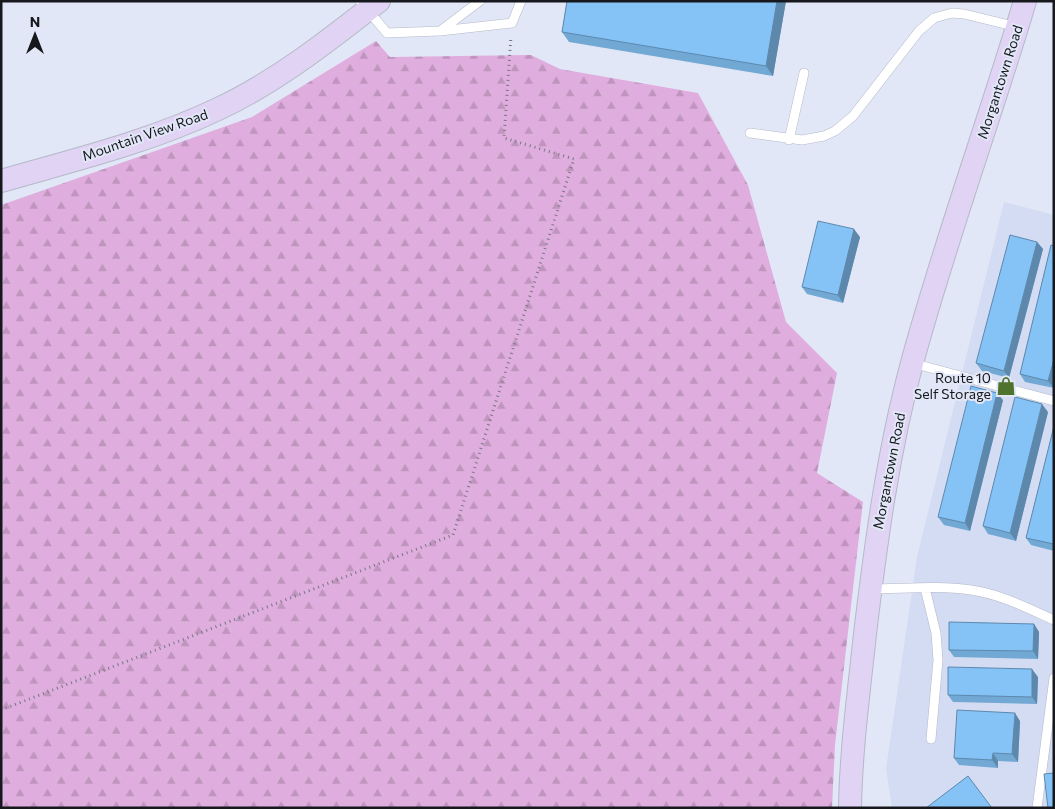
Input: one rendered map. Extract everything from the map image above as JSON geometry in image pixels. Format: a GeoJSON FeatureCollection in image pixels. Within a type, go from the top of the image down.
{"type":"FeatureCollection","features":[{"type":"Feature","properties":{"kind":"main road","name":"Morgantown Road"},"geometry":{"type":"LineString","coordinates":[[850,808],[854,738],[870,589],[886,476],[898,419],[912,363],[946,248],[1025,1]]}},
{"type":"Feature","properties":{"kind":"main road","name":"Mountain View Road"},"geometry":{"type":"LineString","coordinates":[[1,181],[135,141],[184,124],[219,109],[257,88],[315,50],[368,4]]}},
{"type":"Feature","properties":{"kind":"lane"},"geometry":{"type":"LineString","coordinates":[[440,31],[480,1]]}},
{"type":"Feature","properties":{"kind":"lane"},"geometry":{"type":"LineString","coordinates":[[368,4],[387,33],[440,31],[512,23],[521,1]]}},
{"type":"Feature","properties":{"kind":"lane"},"geometry":{"type":"LineString","coordinates":[[750,133],[789,140],[802,140],[824,136],[844,124],[853,116],[919,31],[934,18],[952,13],[964,14],[1018,27]]}},
{"type":"Feature","properties":{"kind":"lane"},"geometry":{"type":"LineString","coordinates":[[789,140],[804,73]]}},
{"type":"Feature","properties":{"kind":"lane"},"geometry":{"type":"LineString","coordinates":[[912,363],[1054,401]]}},
{"type":"Feature","properties":{"kind":"lane"},"geometry":{"type":"LineString","coordinates":[[925,588],[936,633],[938,660],[931,739]]}},
{"type":"Feature","properties":{"kind":"lane"},"geometry":{"type":"LineString","coordinates":[[870,589],[951,588],[972,590],[1007,599],[1054,620]]}},
{"type":"Feature","properties":{"kind":"lane"},"geometry":{"type":"LineString","coordinates":[[1037,808],[1054,678]]}},
{"type":"Feature","properties":{"kind":"path"},"geometry":{"type":"LineString","coordinates":[[1,710],[452,536],[574,158],[504,138],[512,23]]}},
{"type":"Feature","properties":{"kind":"shaded area","name":"Route 10 Self Storage"},"geometry":{"type":"Polygon","coordinates":[[[1004,202],[1054,215],[1054,808],[892,808],[886,769],[917,557],[1004,202]]]}},
{"type":"Feature","properties":{"kind":"green space"},"geometry":{"type":"Polygon","coordinates":[[[376,41],[390,57],[531,55],[560,69],[698,93],[748,185],[786,322],[837,373],[817,473],[863,502],[835,745],[832,808],[1,808],[1,205],[252,117],[376,41]]]}},
{"type":"Feature","properties":{"kind":"building"},"geometry":{"type":"Polygon","coordinates":[[[567,1],[777,1],[766,66],[562,32],[567,1]]]}},
{"type":"Feature","properties":{"kind":"building"},"geometry":{"type":"Polygon","coordinates":[[[818,221],[854,229],[838,295],[802,287],[818,221]]]}},
{"type":"Feature","properties":{"kind":"building"},"geometry":{"type":"Polygon","coordinates":[[[1010,235],[1037,242],[1004,371],[976,363],[1010,235]]]}},
{"type":"Feature","properties":{"kind":"building"},"geometry":{"type":"Polygon","coordinates":[[[1051,245],[1054,246],[1054,359],[1048,381],[1020,374],[1051,245]]]}},
{"type":"Feature","properties":{"kind":"building"},"geometry":{"type":"Polygon","coordinates":[[[971,386],[997,393],[965,523],[938,517],[971,386]]]}},
{"type":"Feature","properties":{"kind":"building"},"geometry":{"type":"Polygon","coordinates":[[[1015,397],[1042,404],[1010,533],[983,526],[1015,397]]]}},
{"type":"Feature","properties":{"kind":"building"},"geometry":{"type":"Polygon","coordinates":[[[1054,426],[1054,544],[1026,538],[1054,426]]]}},
{"type":"Feature","properties":{"kind":"building"},"geometry":{"type":"Polygon","coordinates":[[[949,622],[1034,624],[1033,651],[949,650],[949,622]]]}},
{"type":"Feature","properties":{"kind":"building"},"geometry":{"type":"Polygon","coordinates":[[[948,667],[1032,669],[1032,697],[948,695],[948,667]]]}},
{"type":"Feature","properties":{"kind":"building"},"geometry":{"type":"Polygon","coordinates":[[[957,710],[1015,713],[1012,754],[993,753],[992,760],[954,758],[957,710]]]}},
{"type":"Feature","properties":{"kind":"building"},"geometry":{"type":"Polygon","coordinates":[[[1054,773],[1054,808],[1048,808],[1044,774],[1054,773]]]}},
{"type":"Feature","properties":{"kind":"building"},"geometry":{"type":"Polygon","coordinates":[[[968,776],[992,808],[926,808],[968,776]]]}},
{"type":"Feature","properties":{"kind":"place","name":"Route 10 Self Storage"},"geometry":{"type":"Point","coordinates":[1006,386]}}]}
